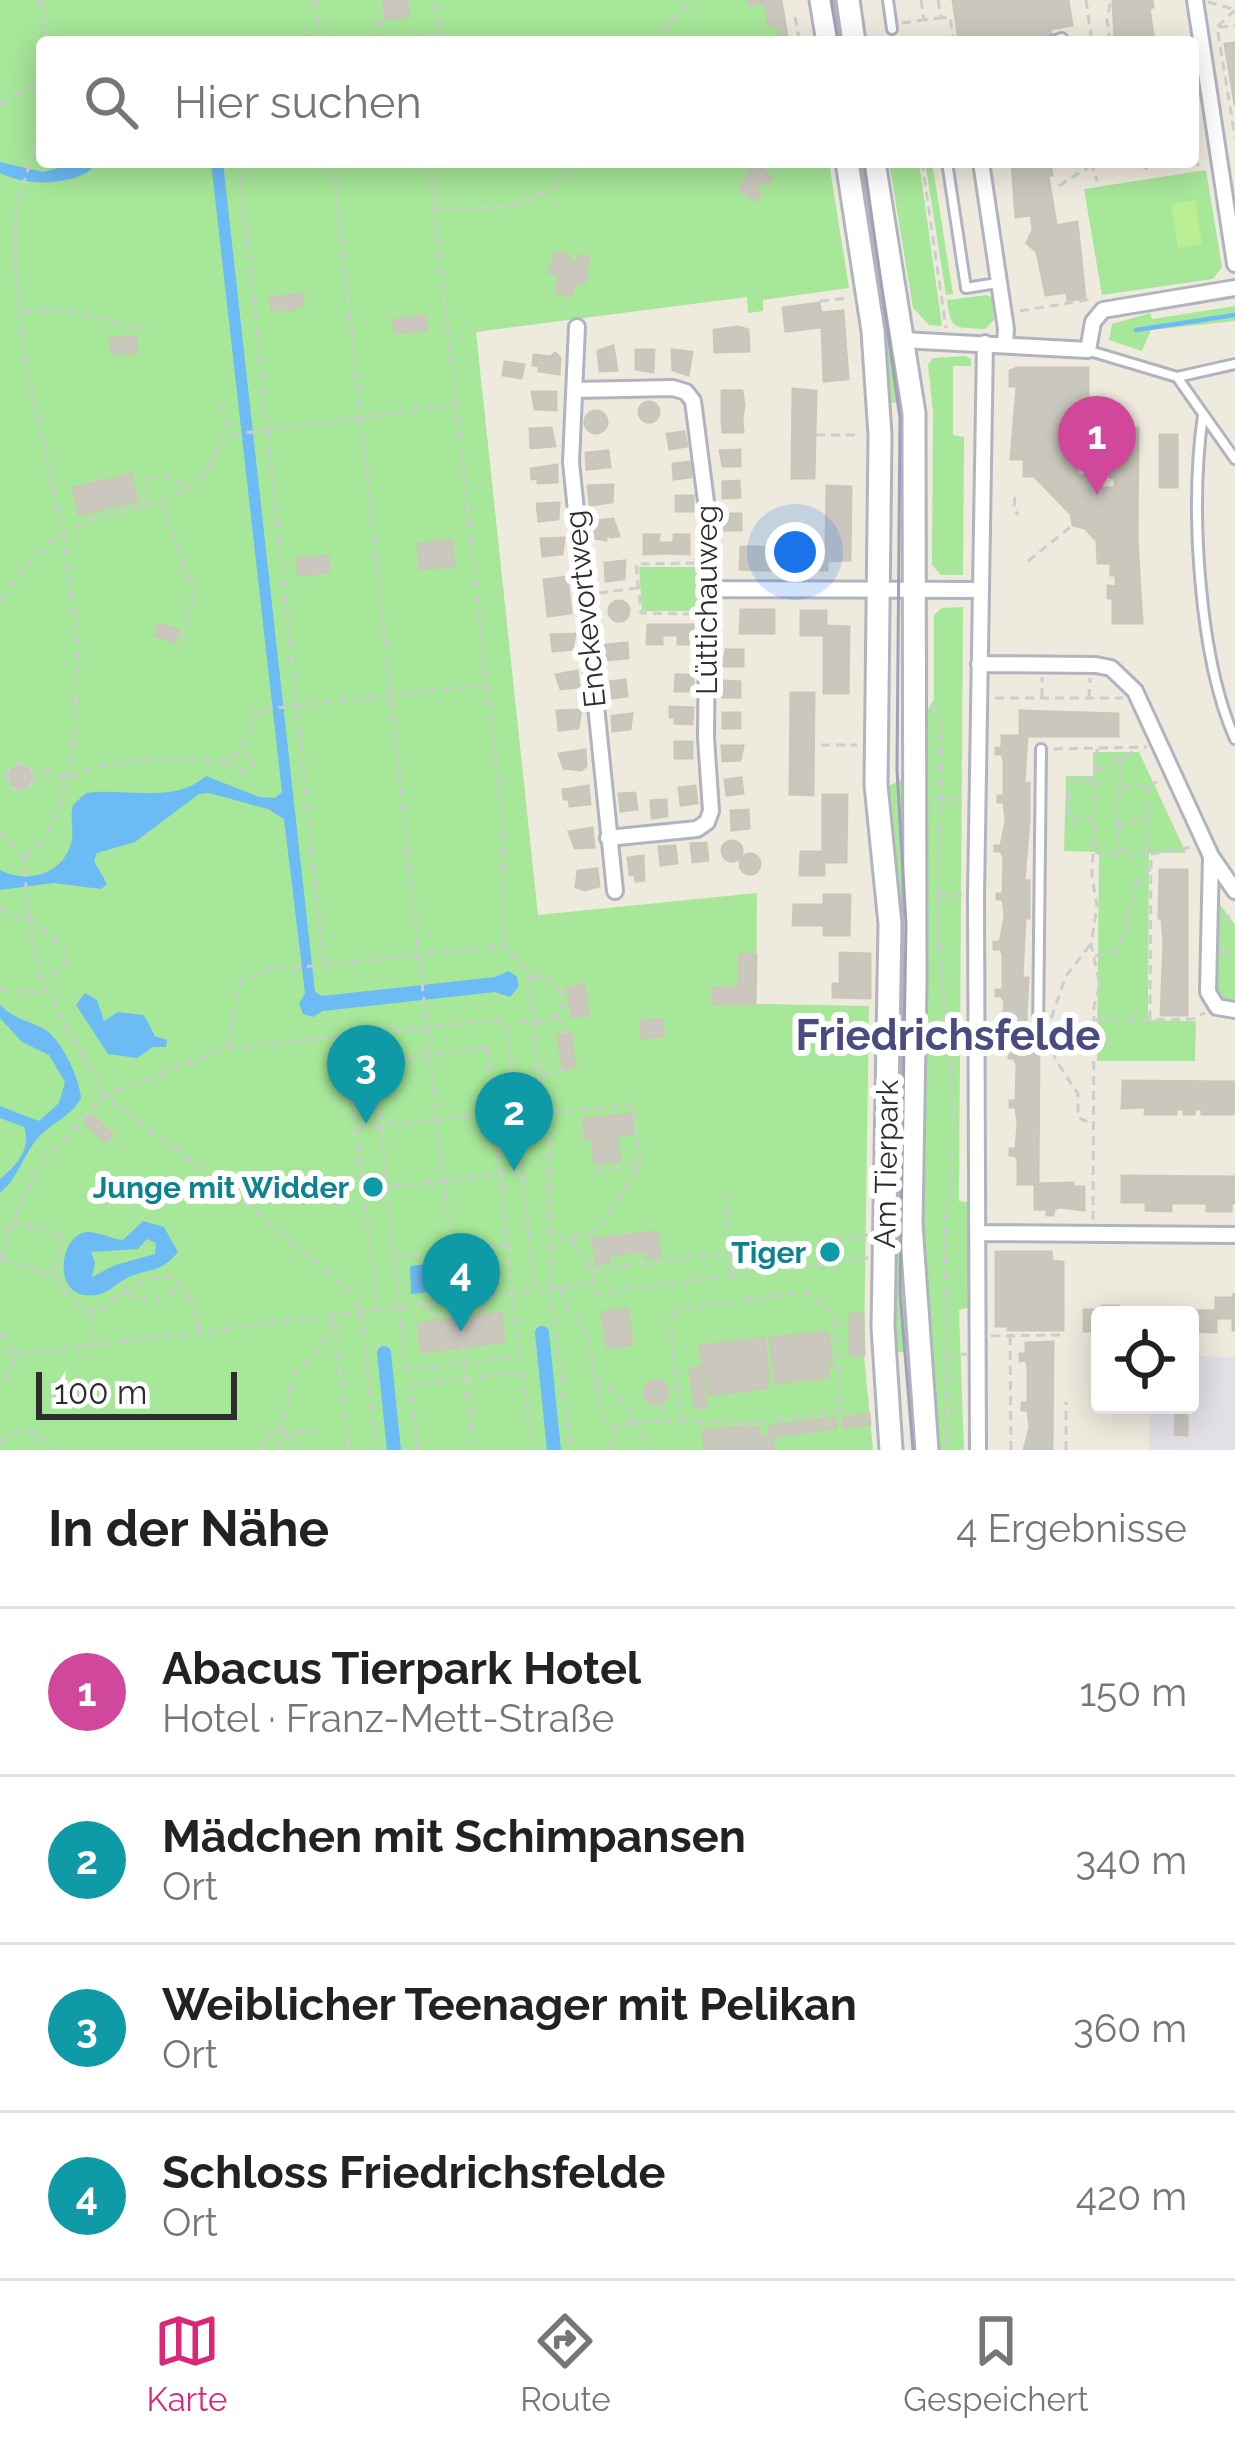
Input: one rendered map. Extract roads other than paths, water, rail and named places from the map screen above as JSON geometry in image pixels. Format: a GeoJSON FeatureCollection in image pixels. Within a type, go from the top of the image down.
{"type":"FeatureCollection","features":[{"type":"Feature","properties":{"kind":"main road"},"geometry":{"type":"LineString","coordinates":[[818,36],[821,0]]}},
{"type":"Feature","properties":{"kind":"main road"},"geometry":{"type":"LineString","coordinates":[[848,0],[853,36]]}},
{"type":"Feature","properties":{"kind":"main road","name":"Am Tierpark"},"geometry":{"type":"LineString","coordinates":[[848,168],[878,387],[876,804],[891,950],[883,1327],[891,1450]]}},
{"type":"Feature","properties":{"kind":"main road","name":"Am Tierpark"},"geometry":{"type":"LineString","coordinates":[[875,168],[914,412],[916,963],[910,1223],[927,1450]]}},
{"type":"Feature","properties":{"kind":"street"},"geometry":{"type":"LineString","coordinates":[[1197,0],[1235,264]]}},
{"type":"Feature","properties":{"kind":"street"},"geometry":{"type":"LineString","coordinates":[[982,168],[1005,344]]}},
{"type":"Feature","properties":{"kind":"street"},"geometry":{"type":"LineString","coordinates":[[902,340],[1088,350],[1093,322],[1103,310],[1235,288]]}},
{"type":"Feature","properties":{"kind":"street","name":"Enckevortweg"},"geometry":{"type":"LineString","coordinates":[[577,327],[571,462],[614,891]]}},
{"type":"Feature","properties":{"kind":"street"},"geometry":{"type":"LineString","coordinates":[[978,1450],[975,1032],[985,343]]}},
{"type":"Feature","properties":{"kind":"street","name":"Lüttichauweg"},"geometry":{"type":"LineString","coordinates":[[574,390],[673,388],[686,392],[693,401],[706,480],[706,738],[711,811],[697,829],[608,838]]}},
{"type":"Feature","properties":{"kind":"street"},"geometry":{"type":"LineString","coordinates":[[707,589],[980,590]]}},
{"type":"Feature","properties":{"kind":"street"},"geometry":{"type":"LineString","coordinates":[[979,664],[1112,668],[1135,691],[1208,849],[1235,891]]}},
{"type":"Feature","properties":{"kind":"street"},"geometry":{"type":"LineString","coordinates":[[1208,849],[1208,992],[1217,1007],[1235,1010]]}},
{"type":"Feature","properties":{"kind":"street"},"geometry":{"type":"LineString","coordinates":[[978,1233],[1235,1235]]}},
{"type":"Feature","properties":{"kind":"lane"},"geometry":{"type":"LineString","coordinates":[[887,0],[892,27]]}},
{"type":"Feature","properties":{"kind":"lane"},"geometry":{"type":"LineString","coordinates":[[947,168],[966,288],[999,283]]}},
{"type":"Feature","properties":{"kind":"lane"},"geometry":{"type":"LineString","coordinates":[[1088,350],[1177,377],[1235,364]]}},
{"type":"Feature","properties":{"kind":"lane"},"geometry":{"type":"LineString","coordinates":[[1177,377],[1235,459]]}},
{"type":"Feature","properties":{"kind":"lane"},"geometry":{"type":"LineString","coordinates":[[1203,415],[1200,572],[1220,705],[1235,740]]}},
{"type":"Feature","properties":{"kind":"lane"},"geometry":{"type":"LineString","coordinates":[[1041,749],[1042,1033]]}},
{"type":"Feature","properties":{"kind":"water"},"geometry":{"type":"Polygon","coordinates":[[[0,162],[43,172],[92,168],[66,180],[43,182],[0,173],[0,162]]]}},
{"type":"Feature","properties":{"kind":"water"},"geometry":{"type":"Polygon","coordinates":[[[212,168],[224,168],[315,992],[322,996],[495,977],[509,971],[519,986],[510,997],[495,992],[323,1011],[313,1017],[303,1014],[299,1004],[305,993],[284,819],[268,809],[209,793],[199,794],[135,842],[97,853],[94,861],[107,884],[101,889],[54,883],[0,890],[0,870],[32,876],[60,863],[72,838],[73,805],[86,793],[164,793],[206,776],[259,797],[275,798],[282,792],[212,168]]]}},
{"type":"Feature","properties":{"kind":"water"},"geometry":{"type":"Polygon","coordinates":[[[85,993],[97,1000],[104,1021],[118,1012],[144,1015],[155,1036],[167,1040],[166,1047],[153,1047],[137,1058],[108,1054],[76,1005],[85,993]]]}},
{"type":"Feature","properties":{"kind":"water"},"geometry":{"type":"Polygon","coordinates":[[[0,1005],[57,1041],[81,1098],[38,1138],[0,1193],[0,1179],[21,1156],[26,1135],[24,1127],[0,1118],[0,1106],[39,1121],[59,1103],[65,1082],[49,1055],[22,1042],[0,1018],[0,1005]]]}},
{"type":"Feature","properties":{"kind":"water"},"geometry":{"type":"Polygon","coordinates":[[[143,1221],[164,1227],[178,1252],[160,1267],[129,1277],[101,1294],[71,1289],[65,1255],[77,1236],[90,1232],[123,1240],[143,1221]],[[147,1239],[138,1249],[91,1252],[92,1277],[155,1254],[156,1243],[147,1239]]]}},
{"type":"Feature","properties":{"kind":"water"},"geometry":{"type":"Polygon","coordinates":[[[495,1256],[499,1285],[411,1294],[410,1266],[495,1256]]]}},
{"type":"Feature","properties":{"kind":"waterway"},"geometry":{"type":"LineString","coordinates":[[1136,330],[1235,315]]}},
{"type":"Feature","properties":{"kind":"waterway"},"geometry":{"type":"LineString","coordinates":[[542,1333],[554,1450]]}},
{"type":"Feature","properties":{"kind":"waterway"},"geometry":{"type":"LineString","coordinates":[[384,1353],[394,1450]]}},
{"type":"Feature","properties":{"kind":"tram line"},"geometry":{"type":"LineString","coordinates":[[831,0],[837,36]]}},
{"type":"Feature","properties":{"kind":"tram line"},"geometry":{"type":"LineString","coordinates":[[865,168],[900,418],[897,770],[906,924],[900,1293],[913,1450]]}},
{"type":"Feature","properties":{"kind":"place","name":"Abacus Tierpark Hotel"},"geometry":{"type":"Point","coordinates":[1097,495]}},
{"type":"Feature","properties":{"kind":"place","name":"Weiblicher Teenager mit Pelikan"},"geometry":{"type":"Point","coordinates":[366,1124]}},
{"type":"Feature","properties":{"kind":"place","name":"Mädchen mit Schimpansen"},"geometry":{"type":"Point","coordinates":[514,1171]}},
{"type":"Feature","properties":{"kind":"place","name":"Junge mit Widder"},"geometry":{"type":"Point","coordinates":[373,1187]}},
{"type":"Feature","properties":{"kind":"place","name":"Tiger"},"geometry":{"type":"Point","coordinates":[830,1252]}},
{"type":"Feature","properties":{"kind":"place","name":"Schloss Friedrichsfelde"},"geometry":{"type":"Point","coordinates":[461,1332]}},
{"type":"Feature","properties":{"kind":"district","name":"Friedrichsfelde"},"geometry":{"type":"Point","coordinates":[948,1035]}}]}
